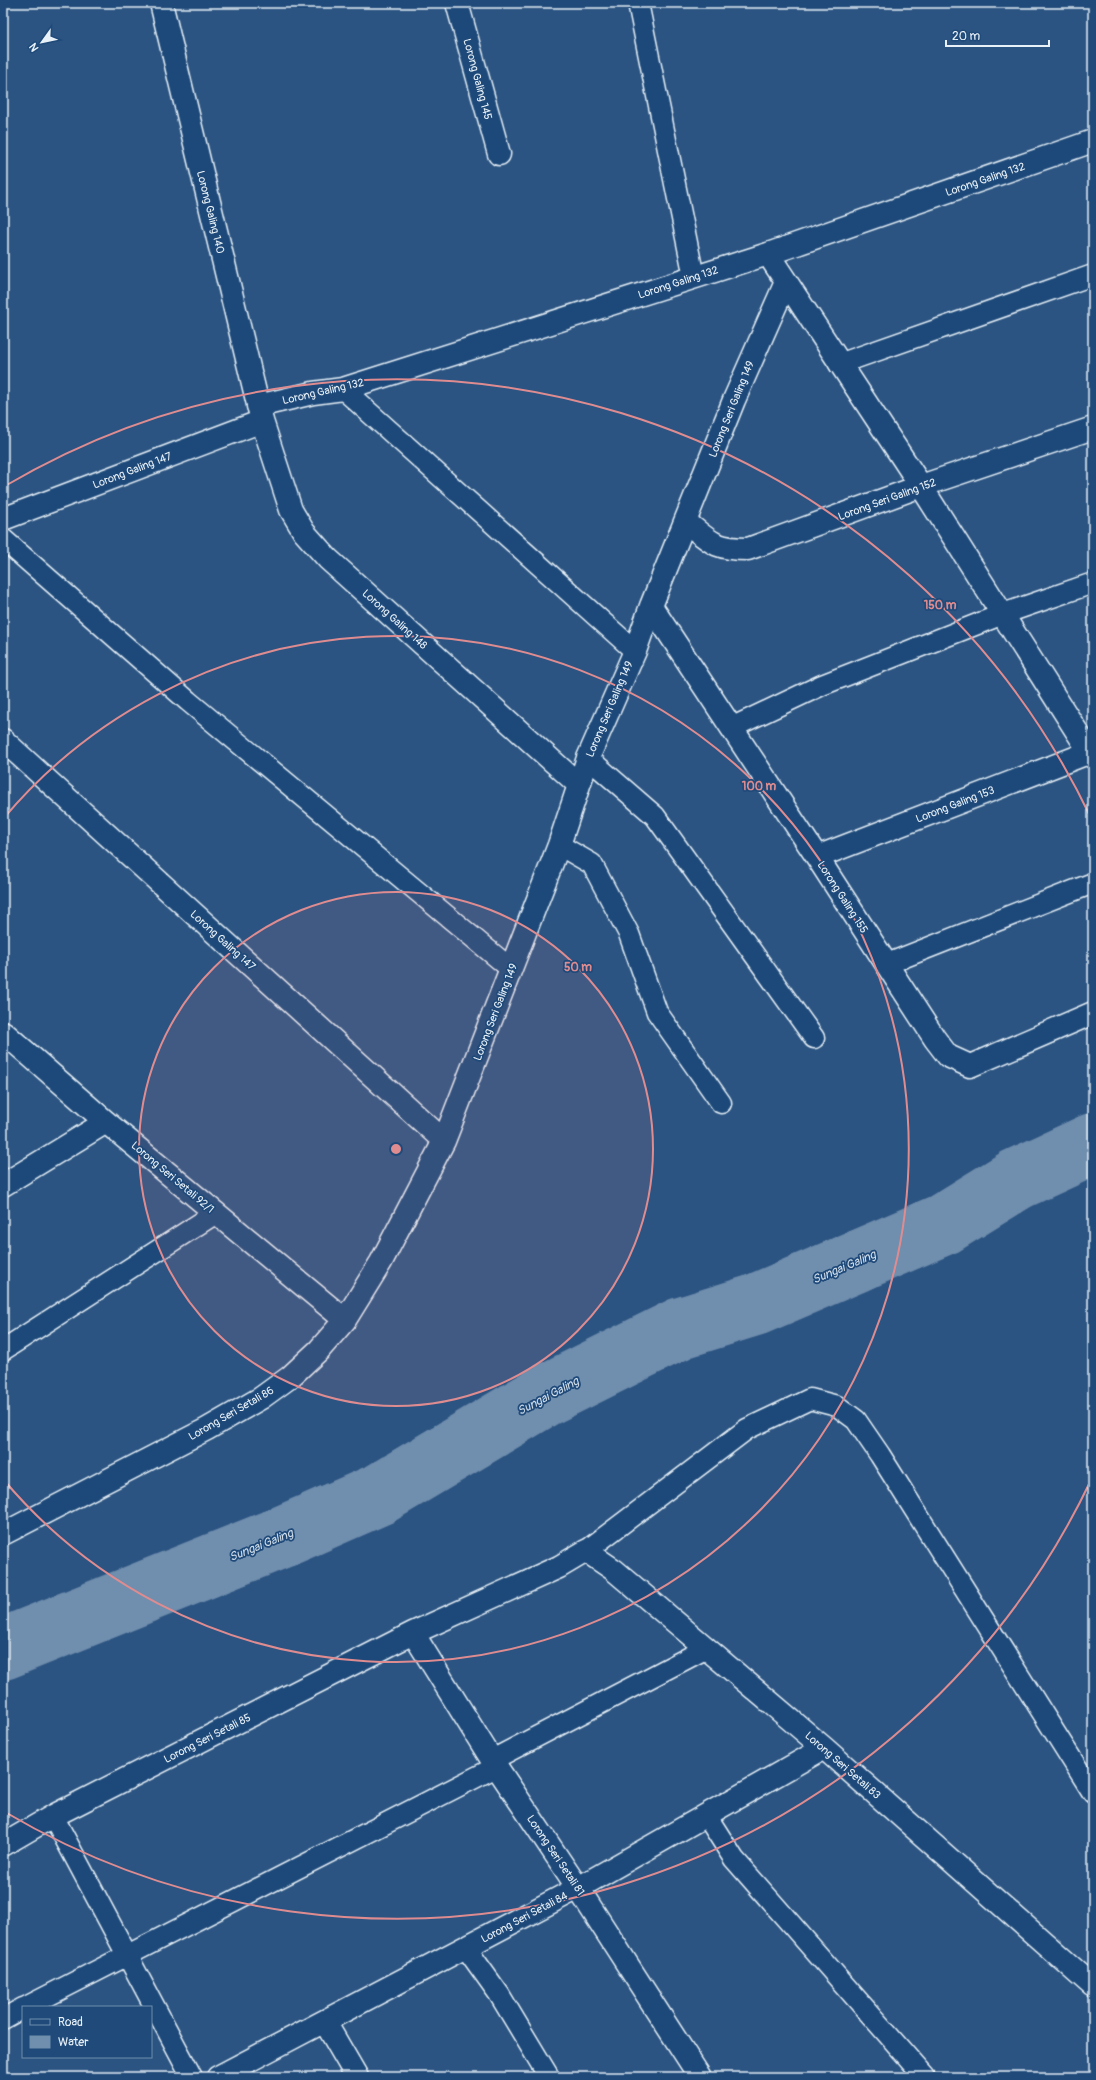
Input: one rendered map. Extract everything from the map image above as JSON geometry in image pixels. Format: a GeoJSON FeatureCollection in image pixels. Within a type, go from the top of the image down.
{"type":"FeatureCollection","features":[{"type":"Feature","properties":{"kind":"street","name":"Lorong Galing 140"},"geometry":{"type":"LineString","coordinates":[[161,3],[260,413]]}},
{"type":"Feature","properties":{"kind":"street","name":"Lorong Galing 145"},"geometry":{"type":"LineString","coordinates":[[457,3],[499,154]]}},
{"type":"Feature","properties":{"kind":"street","name":"Lorong Galing 132"},"geometry":{"type":"LineString","coordinates":[[260,413],[312,393],[343,389],[768,254],[1093,141]]}},
{"type":"Feature","properties":{"kind":"street"},"geometry":{"type":"LineString","coordinates":[[768,254],[839,364],[921,486],[1092,753]]}},
{"type":"Feature","properties":{"kind":"street","name":"Lorong Seri Galing 149"},"geometry":{"type":"LineString","coordinates":[[444,1140],[559,845],[578,784],[588,758],[635,651],[651,606],[734,400],[786,282]]}},
{"type":"Feature","properties":{"kind":"street","name":"Lorong Galing 147"},"geometry":{"type":"LineString","coordinates":[[3,519],[260,413]]}},
{"type":"Feature","properties":{"kind":"street","name":"Lorong Galing 148"},"geometry":{"type":"LineString","coordinates":[[260,413],[291,510],[304,532],[328,559],[578,784]]}},
{"type":"Feature","properties":{"kind":"street","name":"Lorong Seri Galing 152"},"geometry":{"type":"LineString","coordinates":[[686,522],[714,544],[727,550],[748,549],[921,486],[1093,428]]}},
{"type":"Feature","properties":{"kind":"street","name":"Lorong Galing 155"},"geometry":{"type":"LineString","coordinates":[[651,606],[935,1039],[948,1056],[970,1066],[1093,1013]]}},
{"type":"Feature","properties":{"kind":"street","name":"Lorong Galing 147"},"geometry":{"type":"LineString","coordinates":[[3,740],[444,1140]]}},
{"type":"Feature","properties":{"kind":"street","name":"Lorong Galing 153"},"geometry":{"type":"LineString","coordinates":[[817,857],[1092,753]]}},
{"type":"Feature","properties":{"kind":"street","name":"Lorong Seri Setali 92/1"},"geometry":{"type":"LineString","coordinates":[[3,1032],[106,1122],[344,1320]]}},
{"type":"Feature","properties":{"kind":"street"},"geometry":{"type":"LineString","coordinates":[[3,1185],[106,1122]]}},
{"type":"Feature","properties":{"kind":"street","name":"Lorong Seri Setali 86"},"geometry":{"type":"LineString","coordinates":[[3,1534],[207,1429],[261,1398],[290,1377],[319,1350],[344,1320],[381,1262],[444,1140]]}},
{"type":"Feature","properties":{"kind":"street","name":"Lorong Seri Setali 85"},"geometry":{"type":"LineString","coordinates":[[3,1845],[53,1816],[413,1633],[559,1567],[586,1551]]}},
{"type":"Feature","properties":{"kind":"street","name":"Lorong Seri Setali 83"},"geometry":{"type":"LineString","coordinates":[[586,1551],[614,1570],[824,1748],[1093,1986]]}},
{"type":"Feature","properties":{"kind":"street","name":"Lorong Seri Setali 81"},"geometry":{"type":"LineString","coordinates":[[413,1633],[494,1764],[578,1888],[700,2077]]}},
{"type":"Feature","properties":{"kind":"street","name":"Lorong Seri Setali 84"},"geometry":{"type":"LineString","coordinates":[[218,2077],[578,1888],[824,1748]]}},
{"type":"Feature","properties":{"kind":"street"},"geometry":{"type":"LineString","coordinates":[[325,2022],[357,2077]]}},
{"type":"Feature","properties":{"kind":"lane"},"geometry":{"type":"LineString","coordinates":[[638,3],[694,277]]}},
{"type":"Feature","properties":{"kind":"lane"},"geometry":{"type":"LineString","coordinates":[[839,364],[1093,275]]}},
{"type":"Feature","properties":{"kind":"lane"},"geometry":{"type":"LineString","coordinates":[[343,389],[635,651]]}},
{"type":"Feature","properties":{"kind":"lane"},"geometry":{"type":"LineString","coordinates":[[3,539],[188,701],[511,969]]}},
{"type":"Feature","properties":{"kind":"lane"},"geometry":{"type":"LineString","coordinates":[[731,728],[822,685],[1003,614],[1093,582]]}},
{"type":"Feature","properties":{"kind":"lane"},"geometry":{"type":"LineString","coordinates":[[588,758],[655,816],[814,1038]]}},
{"type":"Feature","properties":{"kind":"lane"},"geometry":{"type":"LineString","coordinates":[[559,845],[592,864],[629,934],[657,1012],[721,1103]]}},
{"type":"Feature","properties":{"kind":"lane"},"geometry":{"type":"LineString","coordinates":[[887,964],[1093,884]]}},
{"type":"Feature","properties":{"kind":"lane"},"geometry":{"type":"LineString","coordinates":[[3,1350],[216,1213]]}},
{"type":"Feature","properties":{"kind":"lane"},"geometry":{"type":"LineString","coordinates":[[586,1551],[747,1428],[810,1399],[837,1406],[856,1420],[880,1455],[1093,1793]]}},
{"type":"Feature","properties":{"kind":"lane"},"geometry":{"type":"LineString","coordinates":[[28,2006],[494,1764],[707,1648]]}},
{"type":"Feature","properties":{"kind":"lane"},"geometry":{"type":"LineString","coordinates":[[706,1815],[734,1859],[925,2077]]}},
{"type":"Feature","properties":{"kind":"lane"},"geometry":{"type":"LineString","coordinates":[[53,1816],[192,2077]]}},
{"type":"Feature","properties":{"kind":"lane"},"geometry":{"type":"LineString","coordinates":[[466,1948],[499,1994],[549,2077]]}},
{"type":"Feature","properties":{"kind":"lane"},"geometry":{"type":"LineString","coordinates":[[3,2019],[22,2009]]}},
{"type":"Feature","properties":{"kind":"water"},"geometry":{"type":"Polygon","coordinates":[[[1093,1121],[1093,1169],[1039,1193],[944,1224],[1041,1144],[1093,1121]]]}},
{"type":"Feature","properties":{"kind":"waterway","name":"Sungai Galing"},"geometry":{"type":"LineString","coordinates":[[3,1649],[282,1537],[380,1494],[544,1396],[681,1328],[755,1305],[944,1224],[1017,1179],[1093,1144]]}}]}
